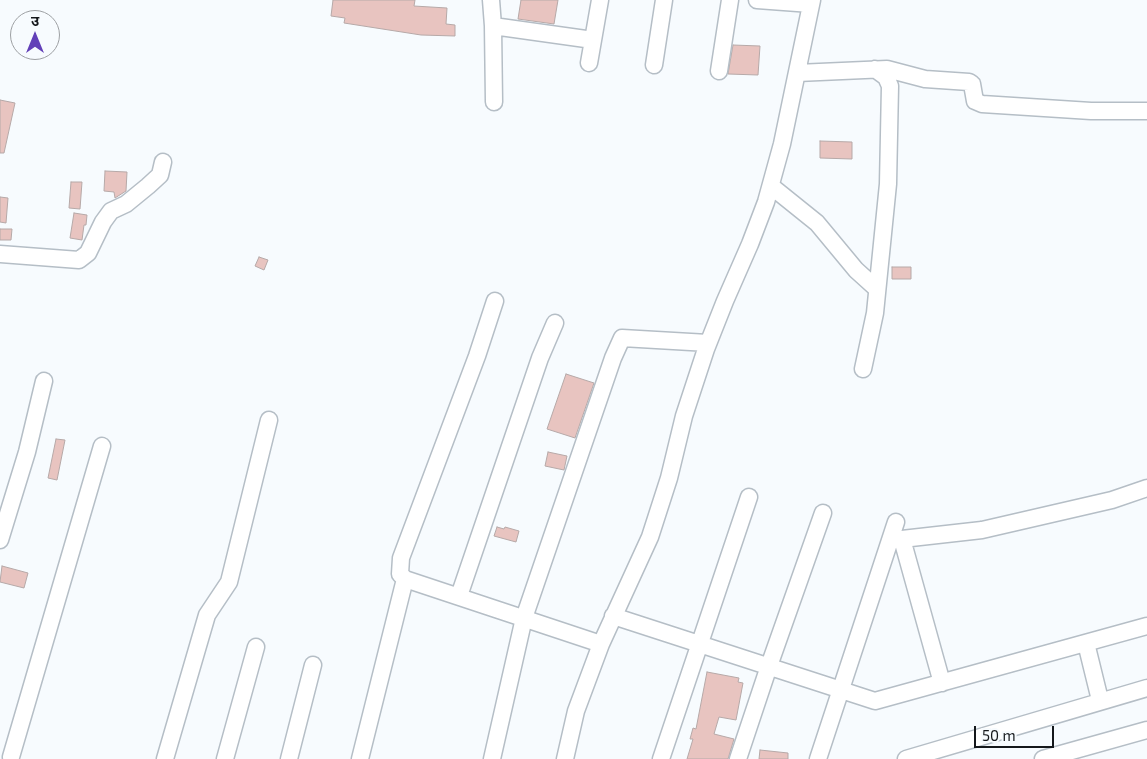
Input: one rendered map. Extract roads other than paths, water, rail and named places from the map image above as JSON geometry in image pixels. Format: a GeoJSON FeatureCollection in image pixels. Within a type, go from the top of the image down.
{"type":"FeatureCollection","features":[{"type":"Feature","properties":{"kind":"street"},"geometry":{"type":"LineString","coordinates":[[492,0],[494,102]]}},
{"type":"Feature","properties":{"kind":"street"},"geometry":{"type":"LineString","coordinates":[[589,63],[600,0]]}},
{"type":"Feature","properties":{"kind":"street"},"geometry":{"type":"LineString","coordinates":[[654,66],[664,0]]}},
{"type":"Feature","properties":{"kind":"street"},"geometry":{"type":"LineString","coordinates":[[720,71],[730,0]]}},
{"type":"Feature","properties":{"kind":"street"},"geometry":{"type":"LineString","coordinates":[[565,759],[576,711],[601,644],[650,537],[669,478],[684,416],[708,343],[750,244],[771,186],[782,144],[811,2],[757,0]]}},
{"type":"Feature","properties":{"kind":"street"},"geometry":{"type":"LineString","coordinates":[[493,26],[593,40]]}},
{"type":"Feature","properties":{"kind":"street"},"geometry":{"type":"LineString","coordinates":[[797,73],[875,69],[898,71],[925,79],[969,82],[972,84],[975,100],[982,104],[1092,111],[1147,111]]}},
{"type":"Feature","properties":{"kind":"street"},"geometry":{"type":"LineString","coordinates":[[863,369],[875,314],[888,184],[889,81],[875,69]]}},
{"type":"Feature","properties":{"kind":"street"},"geometry":{"type":"LineString","coordinates":[[0,254],[80,260],[88,253],[103,222],[111,211],[126,204],[160,175],[163,162]]}},
{"type":"Feature","properties":{"kind":"street"},"geometry":{"type":"LineString","coordinates":[[771,186],[817,223],[856,270],[877,290]]}},
{"type":"Feature","properties":{"kind":"street"},"geometry":{"type":"LineString","coordinates":[[495,301],[477,356],[401,558],[400,574],[405,578],[601,644]]}},
{"type":"Feature","properties":{"kind":"street"},"geometry":{"type":"LineString","coordinates":[[459,596],[540,358],[555,323]]}},
{"type":"Feature","properties":{"kind":"street"},"geometry":{"type":"LineString","coordinates":[[492,759],[524,618],[613,358],[622,338],[708,343]]}},
{"type":"Feature","properties":{"kind":"street"},"geometry":{"type":"LineString","coordinates":[[0,540],[27,452],[44,381]]}},
{"type":"Feature","properties":{"kind":"street"},"geometry":{"type":"LineString","coordinates":[[165,759],[207,615],[228,582],[269,420]]}},
{"type":"Feature","properties":{"kind":"street"},"geometry":{"type":"LineString","coordinates":[[8,757],[102,446]]}},
{"type":"Feature","properties":{"kind":"street"},"geometry":{"type":"LineString","coordinates":[[942,683],[902,539],[982,530],[1112,500],[1147,488]]}},
{"type":"Feature","properties":{"kind":"street"},"geometry":{"type":"LineString","coordinates":[[660,759],[749,496]]}},
{"type":"Feature","properties":{"kind":"street"},"geometry":{"type":"LineString","coordinates":[[738,759],[768,666],[822,513]]}},
{"type":"Feature","properties":{"kind":"street"},"geometry":{"type":"LineString","coordinates":[[818,759],[896,522]]}},
{"type":"Feature","properties":{"kind":"street"},"geometry":{"type":"LineString","coordinates":[[360,759],[405,578]]}},
{"type":"Feature","properties":{"kind":"street"},"geometry":{"type":"LineString","coordinates":[[613,616],[875,701],[1147,626]]}},
{"type":"Feature","properties":{"kind":"street"},"geometry":{"type":"LineString","coordinates":[[1086,643],[1100,700]]}},
{"type":"Feature","properties":{"kind":"street"},"geometry":{"type":"LineString","coordinates":[[226,759],[256,647]]}},
{"type":"Feature","properties":{"kind":"street"},"geometry":{"type":"LineString","coordinates":[[289,759],[313,665]]}},
{"type":"Feature","properties":{"kind":"street"},"geometry":{"type":"LineString","coordinates":[[906,759],[1100,700],[1147,688]]}},
{"type":"Feature","properties":{"kind":"street"},"geometry":{"type":"LineString","coordinates":[[1044,759],[1147,730]]}}]}
